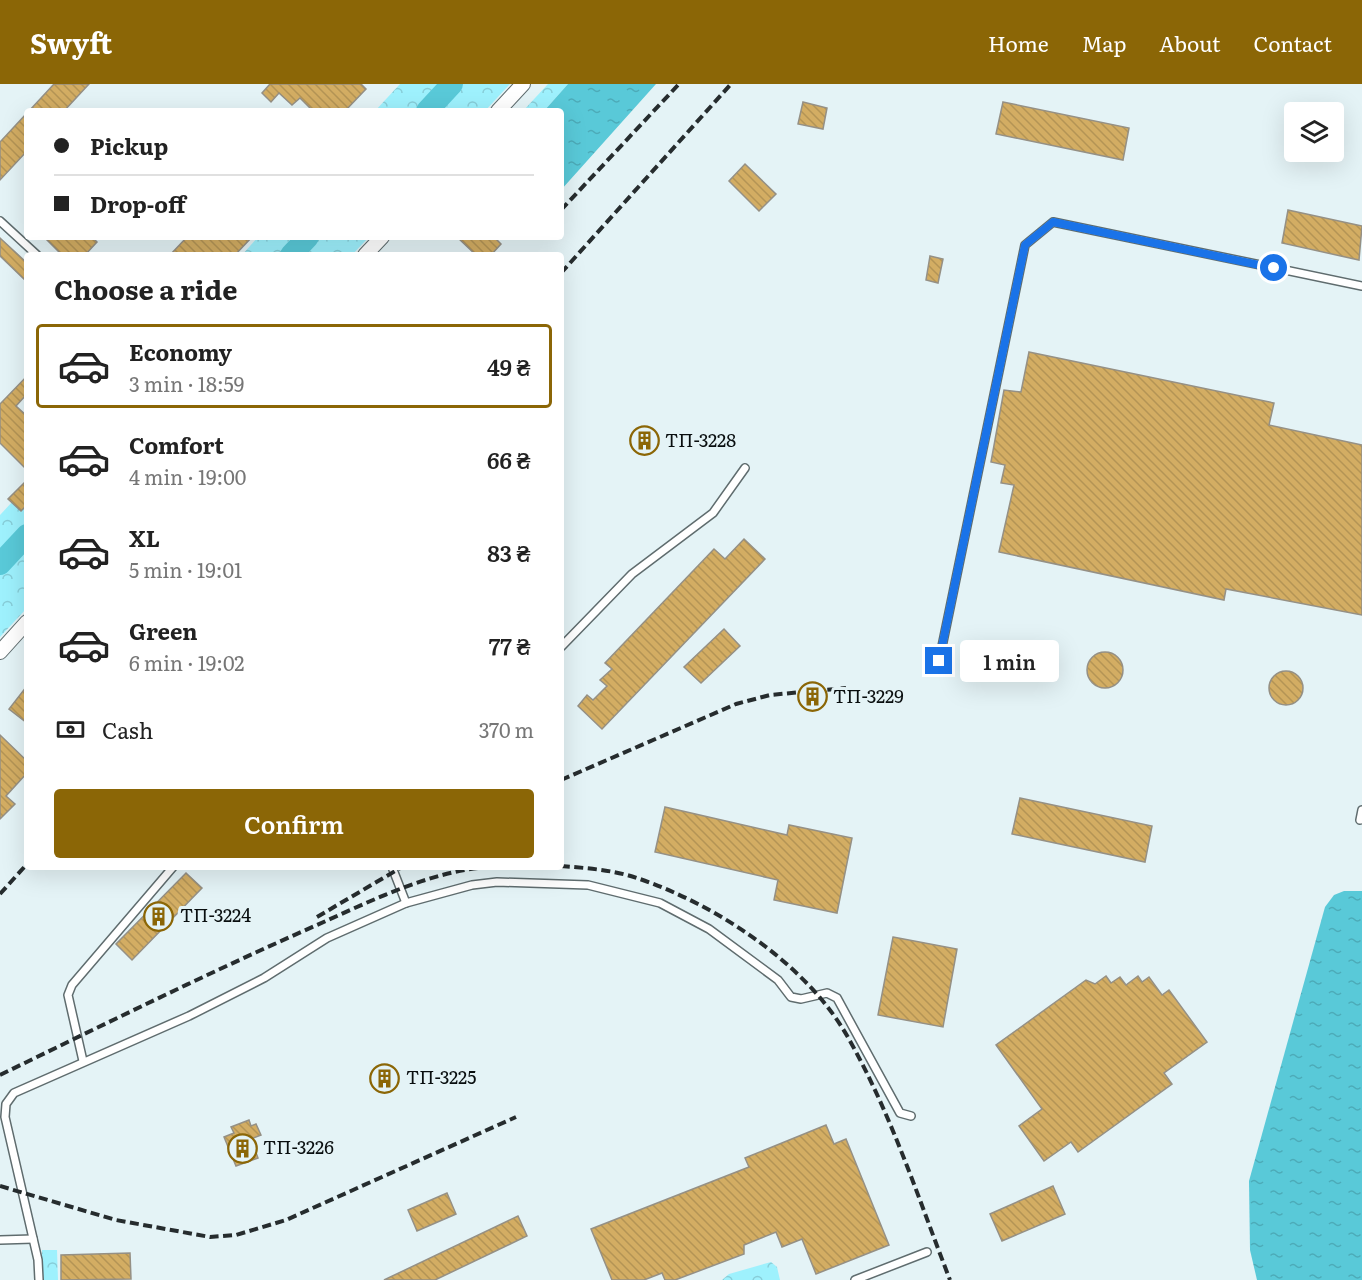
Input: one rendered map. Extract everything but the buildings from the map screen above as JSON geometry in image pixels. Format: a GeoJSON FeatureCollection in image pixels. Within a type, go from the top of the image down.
{"type":"FeatureCollection","features":[{"type":"Feature","properties":{"kind":"street"},"geometry":{"type":"LineString","coordinates":[[501,108],[523,84]]}},
{"type":"Feature","properties":{"kind":"street"},"geometry":{"type":"LineString","coordinates":[[368,252],[379,240]]}},
{"type":"Feature","properties":{"kind":"street"},"geometry":{"type":"LineString","coordinates":[[0,652],[24,625]]}},
{"type":"Feature","properties":{"kind":"lane"},"geometry":{"type":"LineString","coordinates":[[0,220],[34,252]]}},
{"type":"Feature","properties":{"kind":"lane"},"geometry":{"type":"LineString","coordinates":[[939,661],[1025,245],[1053,222],[1362,286]]}},
{"type":"Feature","properties":{"kind":"lane"},"geometry":{"type":"LineString","coordinates":[[564,644],[632,574],[713,513],[745,468]]}},
{"type":"Feature","properties":{"kind":"lane"},"geometry":{"type":"LineString","coordinates":[[1360,820],[1362,810]]}},
{"type":"Feature","properties":{"kind":"lane"},"geometry":{"type":"LineString","coordinates":[[83,1061],[68,995],[72,985],[171,870]]}},
{"type":"Feature","properties":{"kind":"lane"},"geometry":{"type":"LineString","coordinates":[[393,870],[406,903]]}},
{"type":"Feature","properties":{"kind":"lane"},"geometry":{"type":"LineString","coordinates":[[39,1280],[33,1239],[5,1117],[6,1104],[14,1093],[189,1016],[264,978],[327,938],[406,903],[472,885],[508,882],[588,885],[660,903],[709,929],[778,980],[791,997],[801,999],[827,993],[837,998],[900,1113],[911,1116]]}},
{"type":"Feature","properties":{"kind":"lane"},"geometry":{"type":"LineString","coordinates":[[0,1240],[33,1239]]}},
{"type":"Feature","properties":{"kind":"lane"},"geometry":{"type":"LineString","coordinates":[[855,1280],[927,1252]]}},
{"type":"Feature","properties":{"kind":"green space"},"geometry":{"type":"Polygon","coordinates":[[[400,84],[510,84],[488,108],[378,108],[400,84]]]}},
{"type":"Feature","properties":{"kind":"green space"},"geometry":{"type":"Polygon","coordinates":[[[548,84],[568,84],[547,108],[526,108],[548,84]]]}},
{"type":"Feature","properties":{"kind":"green space"},"geometry":{"type":"Polygon","coordinates":[[[255,240],[366,240],[355,252],[245,252],[255,240]]]}},
{"type":"Feature","properties":{"kind":"green space"},"geometry":{"type":"Polygon","coordinates":[[[24,489],[24,611],[0,637],[0,515],[24,489]]]}},
{"type":"Feature","properties":{"kind":"green space"},"geometry":{"type":"Polygon","coordinates":[[[42,1250],[57,1250],[58,1280],[42,1280],[42,1250]]]}},
{"type":"Feature","properties":{"kind":"green space"},"geometry":{"type":"Polygon","coordinates":[[[771,1262],[777,1267],[780,1280],[722,1280],[729,1274],[771,1262]]]}},
{"type":"Feature","properties":{"kind":"water"},"geometry":{"type":"Polygon","coordinates":[[[568,84],[656,84],[564,187],[564,108],[547,108],[568,84]]]}},
{"type":"Feature","properties":{"kind":"water"},"geometry":{"type":"Polygon","coordinates":[[[1344,891],[1362,891],[1362,1280],[1257,1280],[1250,1250],[1249,1181],[1325,907],[1334,895],[1344,891]]]}},
{"type":"Feature","properties":{"kind":"waterway"},"geometry":{"type":"LineString","coordinates":[[430,108],[452,84]]}},
{"type":"Feature","properties":{"kind":"waterway"},"geometry":{"type":"LineString","coordinates":[[294,252],[305,240]]}},
{"type":"Feature","properties":{"kind":"waterway"},"geometry":{"type":"LineString","coordinates":[[0,564],[24,538]]}},
{"type":"Feature","properties":{"kind":"railway"},"geometry":{"type":"LineString","coordinates":[[564,207],[679,84]]}},
{"type":"Feature","properties":{"kind":"railway"},"geometry":{"type":"LineString","coordinates":[[564,270],[731,84]]}},
{"type":"Feature","properties":{"kind":"railway"},"geometry":{"type":"LineString","coordinates":[[564,779],[736,704],[770,695],[846,688]]}},
{"type":"Feature","properties":{"kind":"railway"},"geometry":{"type":"LineString","coordinates":[[564,866],[628,875],[698,904],[729,921],[758,941],[811,987],[832,1013],[850,1041],[879,1099],[950,1280]]}},
{"type":"Feature","properties":{"kind":"railway"},"geometry":{"type":"LineString","coordinates":[[0,894],[24,867]]}},
{"type":"Feature","properties":{"kind":"railway"},"geometry":{"type":"LineString","coordinates":[[317,917],[397,870]]}},
{"type":"Feature","properties":{"kind":"railway"},"geometry":{"type":"LineString","coordinates":[[0,1075],[197,980],[380,897],[445,874],[467,870]]}},
{"type":"Feature","properties":{"kind":"railway"},"geometry":{"type":"LineString","coordinates":[[0,1186],[116,1220],[210,1237],[236,1235],[286,1220],[516,1117]]}},
{"type":"Feature","properties":{"kind":"place","name":"ТП-3228"},"geometry":{"type":"Point","coordinates":[644,441]}},
{"type":"Feature","properties":{"kind":"place","name":"ТП-3229"},"geometry":{"type":"Point","coordinates":[812,697]}},
{"type":"Feature","properties":{"kind":"place","name":"ТП-3224"},"geometry":{"type":"Point","coordinates":[159,916]}},
{"type":"Feature","properties":{"kind":"place","name":"ТП-3225"},"geometry":{"type":"Point","coordinates":[385,1078]}},
{"type":"Feature","properties":{"kind":"place","name":"ТП-3226"},"geometry":{"type":"Point","coordinates":[242,1148]}},
{"type":"Feature","properties":{"kind":"route"},"geometry":{"type":"LineString","coordinates":[[939,661],[1025,245],[1053,222],[1274,268]]}}]}
